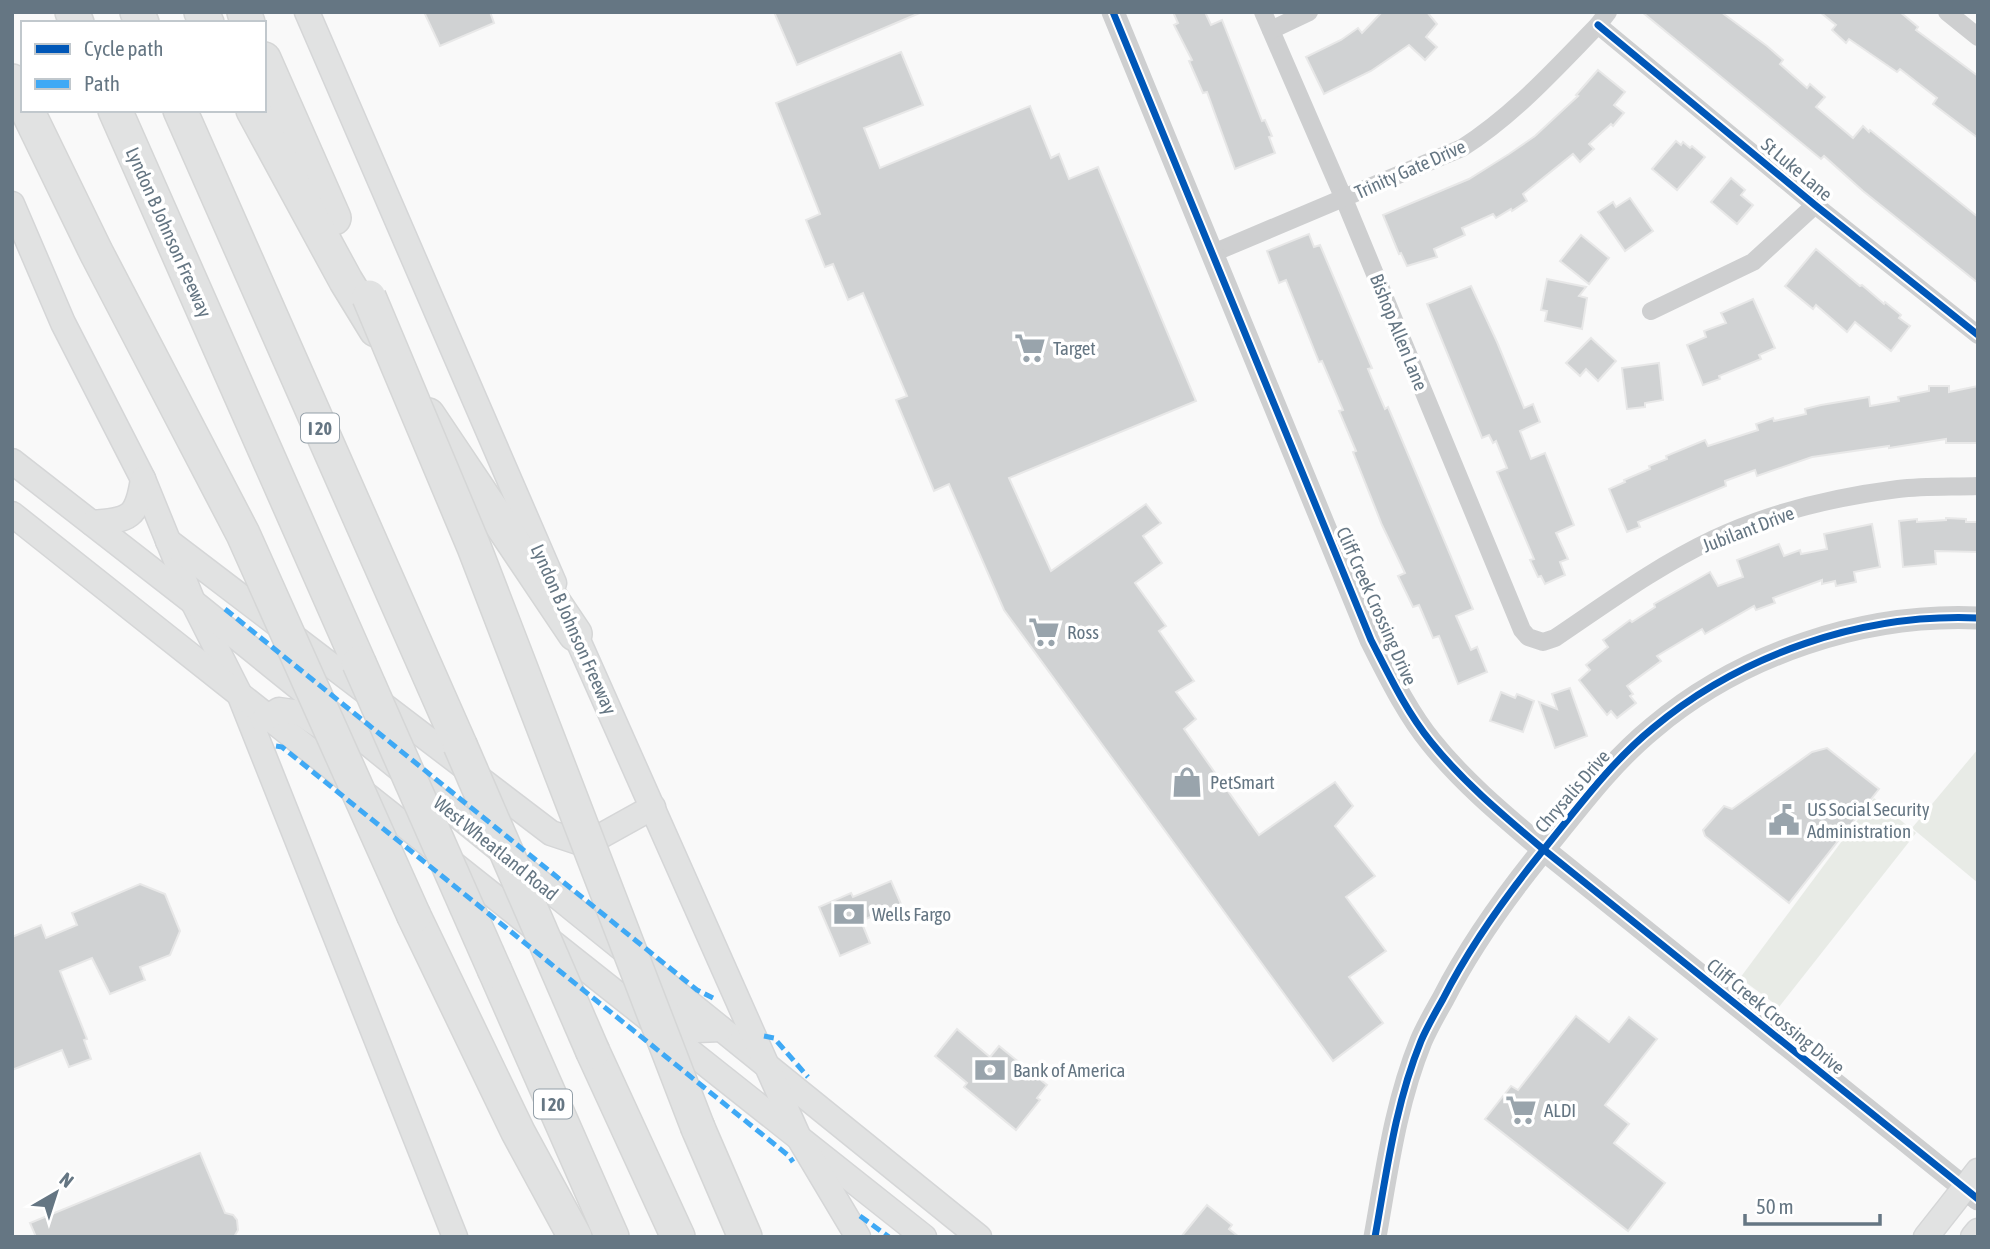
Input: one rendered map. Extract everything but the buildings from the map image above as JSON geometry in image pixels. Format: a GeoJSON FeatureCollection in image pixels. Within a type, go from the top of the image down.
{"type":"FeatureCollection","features":[{"type":"Feature","properties":{"kind":"highway"},"geometry":{"type":"LineString","coordinates":[[266,65],[369,297],[474,547],[698,1128],[745,1237]]}},
{"type":"Feature","properties":{"kind":"highway"},"geometry":{"type":"LineString","coordinates":[[12,81],[21,98]]}},
{"type":"Feature","properties":{"kind":"highway"},"geometry":{"type":"LineString","coordinates":[[28,112],[96,252],[243,534],[414,916],[518,1132],[575,1237]]}},
{"type":"Feature","properties":{"kind":"highway","name":"Lyndon B Johnson Freeway"},"geometry":{"type":"LineString","coordinates":[[116,112],[612,1237]]}},
{"type":"Feature","properties":{"kind":"highway","name":"I 20"},"geometry":{"type":"LineString","coordinates":[[181,112],[593,1052],[678,1237]]}},
{"type":"Feature","properties":{"kind":"highway"},"geometry":{"type":"LineString","coordinates":[[254,112],[345,281],[432,422],[575,634]]}},
{"type":"Feature","properties":{"kind":"main road","name":"Lyndon B Johnson Freeway"},"geometry":{"type":"LineString","coordinates":[[307,12],[575,634],[799,1138],[858,1237]]}},
{"type":"Feature","properties":{"kind":"main road"},"geometry":{"type":"LineString","coordinates":[[12,204],[63,323],[143,479],[192,603],[238,691]]}},
{"type":"Feature","properties":{"kind":"main road","name":"West Wheatland Road"},"geometry":{"type":"LineString","coordinates":[[12,461],[979,1237]]}},
{"type":"Feature","properties":{"kind":"main road"},"geometry":{"type":"LineString","coordinates":[[92,523],[118,521],[131,514],[139,504],[143,479]]}},
{"type":"Feature","properties":{"kind":"main road","name":"West Wheatland Road"},"geometry":{"type":"LineString","coordinates":[[12,514],[238,691],[260,723],[612,989],[924,1237]]}},
{"type":"Feature","properties":{"kind":"main road"},"geometry":{"type":"LineString","coordinates":[[165,538],[551,832],[578,842],[599,837],[653,807]]}},
{"type":"Feature","properties":{"kind":"main road"},"geometry":{"type":"LineString","coordinates":[[357,736],[334,736],[300,713],[279,710],[260,723],[455,1237]]}},
{"type":"Feature","properties":{"kind":"main road"},"geometry":{"type":"LineString","coordinates":[[612,989],[643,999],[696,1030],[721,1030],[745,1014]]}},
{"type":"Feature","properties":{"kind":"main road"},"geometry":{"type":"LineString","coordinates":[[1926,1237],[1973,1186]]}},
{"type":"Feature","properties":{"kind":"main road"},"geometry":{"type":"LineString","coordinates":[[1973,1237],[1978,1231]]}},
{"type":"Feature","properties":{"kind":"street","name":"Cliff Creek Crossing Drive"},"geometry":{"type":"LineString","coordinates":[[1113,12],[1371,640],[1401,700],[1432,743],[1488,802],[1543,849],[1973,1186]]}},
{"type":"Feature","properties":{"kind":"street","name":"Bishop Allen Lane"},"geometry":{"type":"LineString","coordinates":[[1263,12],[1344,199],[1522,630],[1528,637],[1544,642]]}},
{"type":"Feature","properties":{"kind":"street"},"geometry":{"type":"LineString","coordinates":[[1271,30],[1309,12]]}},
{"type":"Feature","properties":{"kind":"street"},"geometry":{"type":"LineString","coordinates":[[1947,12],[1978,37]]}},
{"type":"Feature","properties":{"kind":"street","name":"Trinity Gate Drive"},"geometry":{"type":"LineString","coordinates":[[1213,253],[1462,148],[1520,104],[1603,19]]}},
{"type":"Feature","properties":{"kind":"street","name":"St Luke Lane"},"geometry":{"type":"LineString","coordinates":[[1603,19],[1815,205],[1978,335]]}},
{"type":"Feature","properties":{"kind":"street"},"geometry":{"type":"LineString","coordinates":[[1651,311],[1753,262],[1815,205]]}},
{"type":"Feature","properties":{"kind":"street","name":"Jubilant Drive"},"geometry":{"type":"LineString","coordinates":[[1544,642],[1555,638],[1655,571],[1714,539],[1767,518],[1832,500],[1899,489],[1978,486]]}},
{"type":"Feature","properties":{"kind":"street","name":"Chrysalis Drive"},"geometry":{"type":"LineString","coordinates":[[1375,1237],[1397,1110],[1421,1039],[1487,922],[1587,793],[1653,728],[1695,697],[1743,670],[1805,643],[1850,631],[1906,621],[1978,618]]}},
{"type":"Feature","properties":{"kind":"shaded area"},"geometry":{"type":"Polygon","coordinates":[[[1978,749],[1978,883],[1912,828],[1978,749]]]}},
{"type":"Feature","properties":{"kind":"shaded area"},"geometry":{"type":"Polygon","coordinates":[[[1874,798],[1916,833],[1779,1007],[1740,978],[1874,798]]]}},
{"type":"Feature","properties":{"kind":"marked path"},"geometry":{"type":"LineString","coordinates":[[225,609],[697,990],[713,998]]}},
{"type":"Feature","properties":{"kind":"marked path"},"geometry":{"type":"LineString","coordinates":[[276,746],[282,747],[789,1156],[793,1162]]}},
{"type":"Feature","properties":{"kind":"marked path"},"geometry":{"type":"LineString","coordinates":[[764,1036],[774,1038],[808,1077]]}},
{"type":"Feature","properties":{"kind":"marked path"},"geometry":{"type":"LineString","coordinates":[[860,1216],[889,1237]]}},
{"type":"Feature","properties":{"kind":"cycle path"},"geometry":{"type":"LineString","coordinates":[[1113,12],[1371,640],[1398,692],[1422,730],[1470,785],[1543,849],[1978,1199]]}},
{"type":"Feature","properties":{"kind":"cycle path"},"geometry":{"type":"LineString","coordinates":[[1598,25],[1815,205],[1978,335]]}},
{"type":"Feature","properties":{"kind":"cycle path"},"geometry":{"type":"LineString","coordinates":[[1375,1237],[1398,1113],[1412,1065],[1428,1025],[1464,960],[1500,906],[1607,772],[1653,728],[1688,702],[1764,659],[1805,643],[1848,631],[1935,618],[1978,618]]}},
{"type":"Feature","properties":{"kind":"place","name":"Target"},"geometry":{"type":"Point","coordinates":[1030,348]}},
{"type":"Feature","properties":{"kind":"place","name":"Ross"},"geometry":{"type":"Point","coordinates":[1044,632]}},
{"type":"Feature","properties":{"kind":"place","name":"PetSmart"},"geometry":{"type":"Point","coordinates":[1187,782]}},
{"type":"Feature","properties":{"kind":"place","name":"US Social Security Administration"},"geometry":{"type":"Point","coordinates":[1784,820]}},
{"type":"Feature","properties":{"kind":"place","name":"Wells Fargo"},"geometry":{"type":"Point","coordinates":[849,914]}},
{"type":"Feature","properties":{"kind":"place","name":"Bank of America"},"geometry":{"type":"Point","coordinates":[990,1070]}},
{"type":"Feature","properties":{"kind":"place","name":"ALDI"},"geometry":{"type":"Point","coordinates":[1521,1110]}}]}
